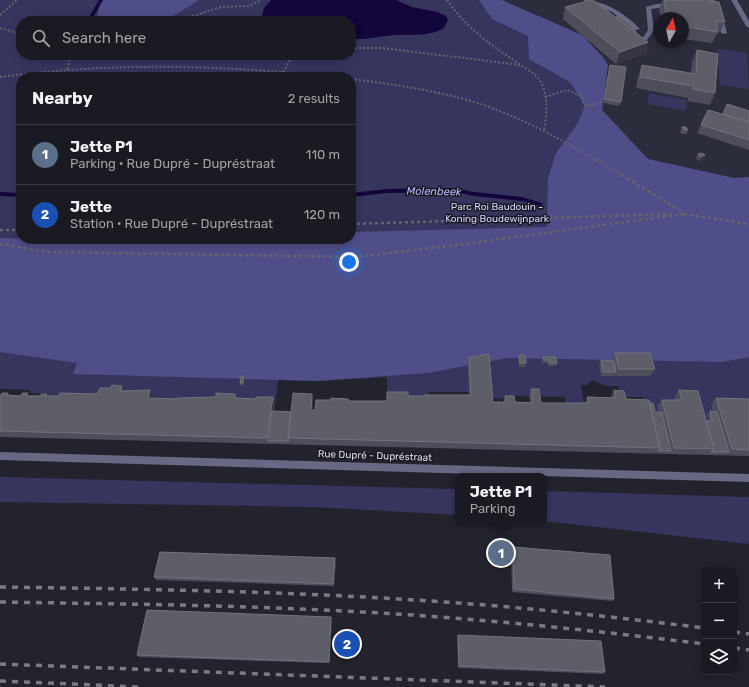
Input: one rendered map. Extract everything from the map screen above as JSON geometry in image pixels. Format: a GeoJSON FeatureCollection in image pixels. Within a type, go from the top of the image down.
{"type":"FeatureCollection","features":[{"type":"Feature","properties":{"kind":"street"},"geometry":{"type":"LineString","coordinates":[[586,0],[606,6],[624,17],[637,29]]}},
{"type":"Feature","properties":{"kind":"street"},"geometry":{"type":"LineString","coordinates":[[711,0],[720,18],[724,33]]}},
{"type":"Feature","properties":{"kind":"street"},"geometry":{"type":"LineString","coordinates":[[734,0],[749,26]]}},
{"type":"Feature","properties":{"kind":"street"},"geometry":{"type":"LineString","coordinates":[[646,39],[651,30],[648,8],[677,5]]}},
{"type":"Feature","properties":{"kind":"street","name":"Rue Dupré - Dupréstraat"},"geometry":{"type":"LineString","coordinates":[[0,456],[749,478]]}},
{"type":"Feature","properties":{"kind":"path"},"geometry":{"type":"LineString","coordinates":[[189,16],[221,7],[249,6],[261,0]]}},
{"type":"Feature","properties":{"kind":"path"},"geometry":{"type":"LineString","coordinates":[[447,0],[451,8],[475,32],[540,79],[545,97],[546,116],[544,131]]}},
{"type":"Feature","properties":{"kind":"path"},"geometry":{"type":"LineString","coordinates":[[0,15],[15,1]]}},
{"type":"Feature","properties":{"kind":"path"},"geometry":{"type":"LineString","coordinates":[[0,28],[16,33]]}},
{"type":"Feature","properties":{"kind":"path"},"geometry":{"type":"LineString","coordinates":[[356,48],[383,48],[520,65]]}},
{"type":"Feature","properties":{"kind":"path"},"geometry":{"type":"LineString","coordinates":[[67,70],[70,60]]}},
{"type":"Feature","properties":{"kind":"path"},"geometry":{"type":"LineString","coordinates":[[48,72],[180,66],[283,72],[290,60]]}},
{"type":"Feature","properties":{"kind":"path"},"geometry":{"type":"LineString","coordinates":[[0,77],[16,75]]}},
{"type":"Feature","properties":{"kind":"path"},"geometry":{"type":"LineString","coordinates":[[356,80],[423,90],[467,100],[494,109],[544,131],[618,172],[684,214]]}},
{"type":"Feature","properties":{"kind":"path"},"geometry":{"type":"LineString","coordinates":[[545,97],[552,96],[563,90],[571,90],[579,95],[583,100],[584,105],[592,106],[603,101]]}},
{"type":"Feature","properties":{"kind":"path"},"geometry":{"type":"LineString","coordinates":[[0,244],[50,252],[355,257],[449,246],[684,214]]}},
{"type":"Feature","properties":{"kind":"path"},"geometry":{"type":"LineString","coordinates":[[356,224],[684,214],[749,224]]}},
{"type":"Feature","properties":{"kind":"path"},"geometry":{"type":"LineString","coordinates":[[0,230],[16,230]]}},
{"type":"Feature","properties":{"kind":"shaded area"},"geometry":{"type":"Polygon","coordinates":[[[100,0],[199,0],[173,16],[98,16],[100,0]]]}},
{"type":"Feature","properties":{"kind":"shaded area"},"geometry":{"type":"Polygon","coordinates":[[[271,0],[396,0],[412,7],[437,12],[446,16],[448,20],[444,28],[432,33],[356,39],[356,16],[262,16],[264,8],[271,0]]]}},
{"type":"Feature","properties":{"kind":"shaded area","name":"Parc Roi Baudouin - Koning Boudewijnpark"},"geometry":{"type":"Polygon","coordinates":[[[479,0],[502,0],[582,35],[603,57],[608,65],[602,110],[648,159],[734,178],[749,177],[749,357],[722,362],[507,358],[428,373],[318,381],[73,374],[77,363],[0,352],[0,238],[16,238],[16,244],[356,244],[356,232],[547,227],[548,178],[556,153],[578,123],[585,105],[570,82],[529,59],[528,36],[492,19],[479,0]]]}},
{"type":"Feature","properties":{"kind":"shaded area"},"geometry":{"type":"Polygon","coordinates":[[[502,0],[749,0],[749,177],[734,178],[648,159],[602,110],[608,66],[582,35],[502,0]]]}},
{"type":"Feature","properties":{"kind":"green space","name":"Parc Roi Baudouin - Koning Boudewijnpark"},"geometry":{"type":"Polygon","coordinates":[[[0,0],[502,0],[582,35],[603,57],[608,65],[602,110],[648,159],[734,178],[749,177],[749,406],[711,404],[714,415],[709,424],[677,406],[658,406],[659,416],[645,406],[642,397],[621,397],[618,386],[606,385],[595,381],[591,381],[587,385],[581,385],[585,410],[567,410],[565,397],[512,396],[511,399],[490,398],[469,392],[429,392],[429,402],[387,399],[387,377],[318,381],[278,380],[275,404],[218,404],[115,395],[46,400],[48,394],[30,393],[31,390],[0,389],[0,0]],[[612,360],[615,376],[650,376],[612,360]]]}},
{"type":"Feature","properties":{"kind":"green space"},"geometry":{"type":"Polygon","coordinates":[[[717,49],[747,53],[749,89],[720,85],[717,49]]]}},
{"type":"Feature","properties":{"kind":"green space"},"geometry":{"type":"Polygon","coordinates":[[[649,93],[687,100],[686,111],[647,104],[649,93]]]}},
{"type":"Feature","properties":{"kind":"green space"},"geometry":{"type":"Polygon","coordinates":[[[0,477],[455,489],[455,515],[315,507],[0,502],[0,477]]]}},
{"type":"Feature","properties":{"kind":"green space"},"geometry":{"type":"Polygon","coordinates":[[[547,491],[749,497],[749,544],[547,521],[547,491]]]}},
{"type":"Feature","properties":{"kind":"building"},"geometry":{"type":"Polygon","coordinates":[[[591,0],[648,42],[620,52],[565,7],[591,0]]]}},
{"type":"Feature","properties":{"kind":"building"},"geometry":{"type":"Polygon","coordinates":[[[664,0],[719,2],[725,22],[717,21],[717,32],[689,27],[689,12],[666,12],[664,0]]]}},
{"type":"Feature","properties":{"kind":"building"},"geometry":{"type":"Polygon","coordinates":[[[619,16],[632,26],[637,34],[616,17],[619,16]]]}},
{"type":"Feature","properties":{"kind":"building"},"geometry":{"type":"Polygon","coordinates":[[[697,50],[718,54],[715,93],[693,89],[694,86],[640,77],[642,65],[696,74],[697,50]]]}},
{"type":"Feature","properties":{"kind":"building"},"geometry":{"type":"Polygon","coordinates":[[[610,65],[626,67],[621,102],[604,99],[610,65]]]}},
{"type":"Feature","properties":{"kind":"building"},"geometry":{"type":"Polygon","coordinates":[[[727,104],[749,111],[749,122],[723,114],[727,104]]]}},
{"type":"Feature","properties":{"kind":"building"},"geometry":{"type":"Polygon","coordinates":[[[708,110],[749,122],[749,140],[701,125],[708,110]]]}},
{"type":"Feature","properties":{"kind":"building"},"geometry":{"type":"Polygon","coordinates":[[[682,127],[686,127],[688,130],[684,130],[682,127]]]}},
{"type":"Feature","properties":{"kind":"building"},"geometry":{"type":"Polygon","coordinates":[[[702,153],[705,155],[701,157],[698,154],[702,153]]]}},
{"type":"Feature","properties":{"kind":"building"},"geometry":{"type":"Polygon","coordinates":[[[615,353],[650,353],[655,369],[619,369],[615,353]]]}},
{"type":"Feature","properties":{"kind":"building"},"geometry":{"type":"Polygon","coordinates":[[[489,354],[493,402],[506,402],[505,396],[514,396],[515,402],[533,403],[531,389],[539,389],[541,403],[589,403],[587,397],[616,398],[614,390],[624,391],[626,399],[649,400],[660,448],[288,438],[293,393],[312,394],[311,410],[315,410],[316,400],[331,400],[331,398],[348,399],[349,401],[387,401],[387,392],[408,392],[408,396],[471,395],[469,358],[489,354]]]}},
{"type":"Feature","properties":{"kind":"building"},"geometry":{"type":"Polygon","coordinates":[[[519,355],[525,355],[526,363],[520,363],[519,355]]]}},
{"type":"Feature","properties":{"kind":"building"},"geometry":{"type":"Polygon","coordinates":[[[543,357],[556,357],[557,363],[549,363],[549,360],[544,360],[543,357]]]}},
{"type":"Feature","properties":{"kind":"building"},"geometry":{"type":"Polygon","coordinates":[[[601,360],[614,361],[616,372],[603,372],[601,360]]]}},
{"type":"Feature","properties":{"kind":"building"},"geometry":{"type":"Polygon","coordinates":[[[241,376],[244,376],[243,383],[240,383],[241,376]]]}},
{"type":"Feature","properties":{"kind":"building"},"geometry":{"type":"Polygon","coordinates":[[[112,385],[122,386],[121,391],[150,390],[148,398],[177,399],[216,397],[216,393],[235,394],[235,398],[256,399],[256,397],[273,397],[267,438],[0,431],[0,395],[2,393],[21,396],[22,393],[28,393],[27,396],[41,396],[41,394],[47,394],[46,396],[59,396],[60,393],[97,394],[100,388],[111,388],[112,385]]]}},
{"type":"Feature","properties":{"kind":"building"},"geometry":{"type":"Polygon","coordinates":[[[679,390],[698,391],[714,449],[674,448],[662,400],[682,400],[679,390]]]}},
{"type":"Feature","properties":{"kind":"building"},"geometry":{"type":"Polygon","coordinates":[[[716,398],[749,399],[749,450],[732,449],[716,398]]]}},
{"type":"Feature","properties":{"kind":"building"},"geometry":{"type":"Polygon","coordinates":[[[650,403],[653,403],[655,412],[662,412],[671,451],[658,451],[660,448],[650,403]]]}},
{"type":"Feature","properties":{"kind":"building"},"geometry":{"type":"Polygon","coordinates":[[[272,411],[291,412],[288,438],[289,441],[268,441],[272,411]]]}},
{"type":"Feature","properties":{"kind":"building"},"geometry":{"type":"Polygon","coordinates":[[[710,411],[717,412],[729,452],[711,452],[714,449],[706,421],[712,421],[710,411]]]}},
{"type":"Feature","properties":{"kind":"building"},"geometry":{"type":"Polygon","coordinates":[[[513,547],[610,555],[614,599],[514,589],[513,547]]]}},
{"type":"Feature","properties":{"kind":"building"},"geometry":{"type":"Polygon","coordinates":[[[160,552],[335,558],[333,584],[154,577],[160,552]]]}},
{"type":"Feature","properties":{"kind":"building"},"geometry":{"type":"Polygon","coordinates":[[[147,610],[331,617],[329,662],[137,655],[147,610]]]}},
{"type":"Feature","properties":{"kind":"building"},"geometry":{"type":"Polygon","coordinates":[[[458,635],[601,641],[605,672],[459,666],[458,635]]]}},
{"type":"Feature","properties":{"kind":"waterway"},"geometry":{"type":"LineString","coordinates":[[92,16],[101,0]]}},
{"type":"Feature","properties":{"kind":"waterway","name":"Molenbeek"},"geometry":{"type":"LineString","coordinates":[[356,194],[387,191],[454,190],[474,194],[522,199],[540,204]]}},
{"type":"Feature","properties":{"kind":"waterway","name":"Molenbeek"},"geometry":{"type":"LineString","coordinates":[[0,194],[16,195]]}},
{"type":"Feature","properties":{"kind":"railway"},"geometry":{"type":"LineString","coordinates":[[0,587],[311,594],[451,602],[596,615],[701,628]]}},
{"type":"Feature","properties":{"kind":"railway"},"geometry":{"type":"LineString","coordinates":[[0,602],[226,606],[405,615],[533,625],[701,644]]}},
{"type":"Feature","properties":{"kind":"railway"},"geometry":{"type":"LineString","coordinates":[[737,632],[749,634]]}},
{"type":"Feature","properties":{"kind":"railway"},"geometry":{"type":"LineString","coordinates":[[737,648],[749,650]]}},
{"type":"Feature","properties":{"kind":"railway"},"geometry":{"type":"LineString","coordinates":[[0,664],[605,687]]}},
{"type":"Feature","properties":{"kind":"railway"},"geometry":{"type":"LineString","coordinates":[[0,681],[140,687]]}},
{"type":"Feature","properties":{"kind":"place","name":"Jette P1"},"geometry":{"type":"Point","coordinates":[501,553]}},
{"type":"Feature","properties":{"kind":"place","name":"Jette"},"geometry":{"type":"Point","coordinates":[347,644]}}]}
